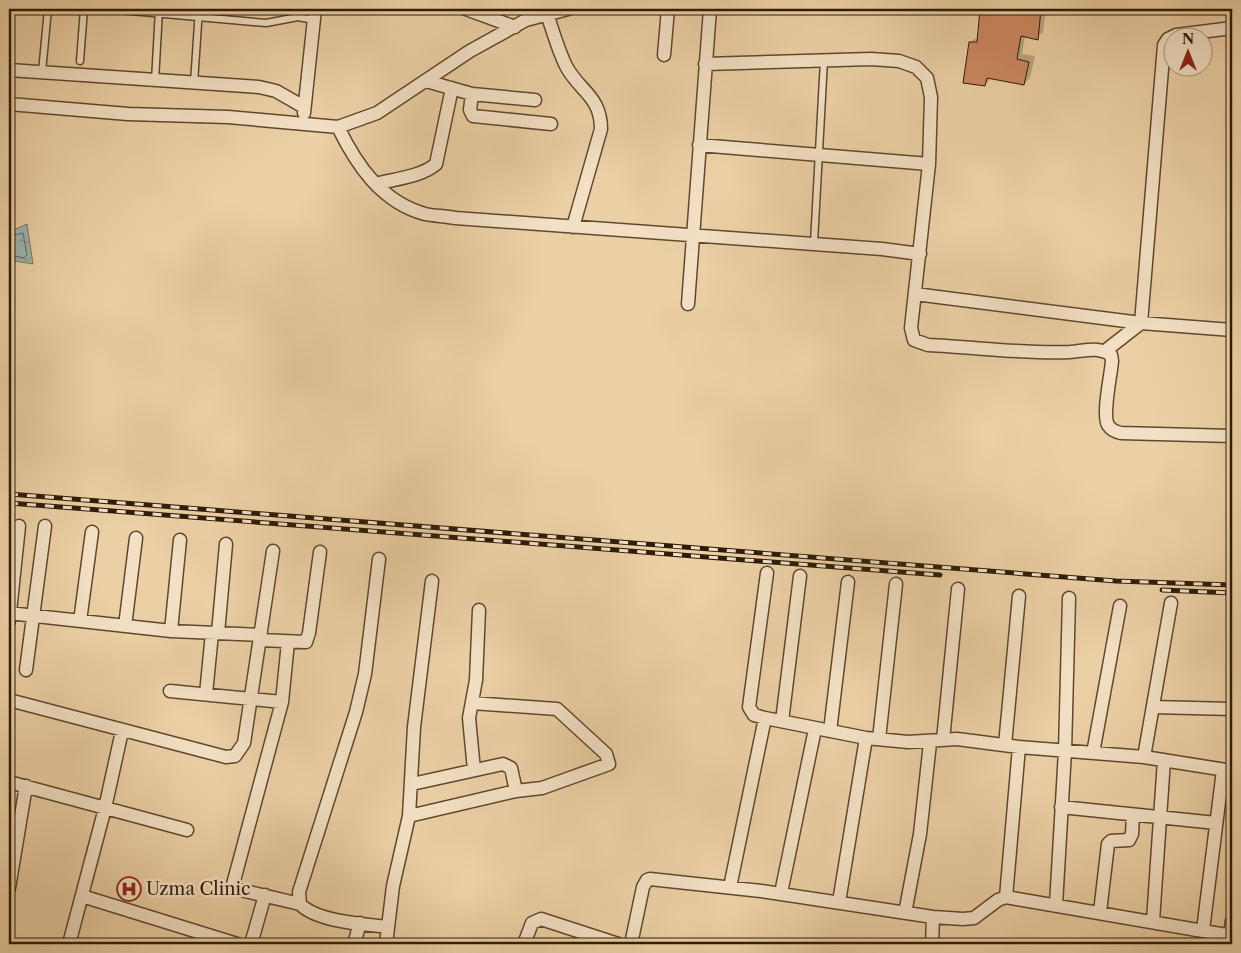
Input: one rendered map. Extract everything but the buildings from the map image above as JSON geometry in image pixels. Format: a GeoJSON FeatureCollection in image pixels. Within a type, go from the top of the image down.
{"type":"FeatureCollection","features":[{"type":"Feature","properties":{"kind":"street"},"geometry":{"type":"LineString","coordinates":[[466,9],[515,28]]}},
{"type":"Feature","properties":{"kind":"street"},"geometry":{"type":"LineString","coordinates":[[664,55],[668,9]]}},
{"type":"Feature","properties":{"kind":"street"},"geometry":{"type":"LineString","coordinates":[[688,304],[710,9]]}},
{"type":"Feature","properties":{"kind":"street"},"geometry":{"type":"LineString","coordinates":[[9,104],[88,111],[338,126],[377,113],[470,51],[515,28],[525,14],[558,11],[567,67],[598,106],[601,116],[600,129],[573,227]]}},
{"type":"Feature","properties":{"kind":"street"},"geometry":{"type":"LineString","coordinates":[[302,123],[314,14]]}},
{"type":"Feature","properties":{"kind":"street"},"geometry":{"type":"LineString","coordinates":[[1105,351],[1141,323],[1164,45],[1168,39],[1176,35],[1232,28]]}},
{"type":"Feature","properties":{"kind":"street"},"geometry":{"type":"LineString","coordinates":[[706,64],[890,60],[916,67],[927,78],[931,97],[928,164],[911,328],[914,340],[920,343],[1054,352],[1096,349],[1105,351],[1111,355],[1112,361],[1106,414],[1108,424],[1114,431],[1121,433],[1232,436]]}},
{"type":"Feature","properties":{"kind":"street"},"geometry":{"type":"LineString","coordinates":[[9,70],[259,87],[276,91],[304,107]]}},
{"type":"Feature","properties":{"kind":"street"},"geometry":{"type":"LineString","coordinates":[[426,81],[472,94],[535,100]]}},
{"type":"Feature","properties":{"kind":"street"},"geometry":{"type":"LineString","coordinates":[[376,184],[414,174],[431,168],[436,164],[452,88]]}},
{"type":"Feature","properties":{"kind":"street"},"geometry":{"type":"LineString","coordinates":[[472,94],[470,110],[473,116],[551,124]]}},
{"type":"Feature","properties":{"kind":"street"},"geometry":{"type":"LineString","coordinates":[[338,126],[353,158],[376,184],[400,204],[424,214],[693,236],[814,243],[920,254]]}},
{"type":"Feature","properties":{"kind":"street"},"geometry":{"type":"LineString","coordinates":[[699,145],[928,164]]}},
{"type":"Feature","properties":{"kind":"street"},"geometry":{"type":"LineString","coordinates":[[915,294],[1141,323],[1232,330]]}},
{"type":"Feature","properties":{"kind":"street"},"geometry":{"type":"LineString","coordinates":[[19,526],[9,615],[171,631],[215,633],[288,642],[302,643],[308,639],[320,552]]}},
{"type":"Feature","properties":{"kind":"street"},"geometry":{"type":"LineString","coordinates":[[26,670],[45,526]]}},
{"type":"Feature","properties":{"kind":"street"},"geometry":{"type":"LineString","coordinates":[[80,621],[92,532]]}},
{"type":"Feature","properties":{"kind":"street"},"geometry":{"type":"LineString","coordinates":[[125,626],[136,538]]}},
{"type":"Feature","properties":{"kind":"street"},"geometry":{"type":"LineString","coordinates":[[171,631],[180,540]]}},
{"type":"Feature","properties":{"kind":"street"},"geometry":{"type":"LineString","coordinates":[[206,694],[226,544]]}},
{"type":"Feature","properties":{"kind":"street"},"geometry":{"type":"LineString","coordinates":[[9,700],[122,732],[226,757],[235,756],[244,743],[273,551]]}},
{"type":"Feature","properties":{"kind":"street"},"geometry":{"type":"LineString","coordinates":[[300,904],[300,892],[356,712],[365,674],[379,559]]}},
{"type":"Feature","properties":{"kind":"street"},"geometry":{"type":"LineString","coordinates":[[767,573],[749,707],[754,715],[873,738],[937,742],[957,739],[1019,747],[1144,757],[1228,771],[1216,823],[1203,930]]}},
{"type":"Feature","properties":{"kind":"street"},"geometry":{"type":"LineString","coordinates":[[782,721],[800,576]]}},
{"type":"Feature","properties":{"kind":"street"},"geometry":{"type":"LineString","coordinates":[[386,944],[393,886],[409,816],[414,727],[432,581]]}},
{"type":"Feature","properties":{"kind":"street"},"geometry":{"type":"LineString","coordinates":[[830,731],[848,582]]}},
{"type":"Feature","properties":{"kind":"street"},"geometry":{"type":"LineString","coordinates":[[839,902],[873,738],[896,584]]}},
{"type":"Feature","properties":{"kind":"street"},"geometry":{"type":"LineString","coordinates":[[905,913],[937,742],[958,589]]}},
{"type":"Feature","properties":{"kind":"street"},"geometry":{"type":"LineString","coordinates":[[1005,745],[1019,596]]}},
{"type":"Feature","properties":{"kind":"street"},"geometry":{"type":"LineString","coordinates":[[1056,905],[1065,751],[1069,598]]}},
{"type":"Feature","properties":{"kind":"street"},"geometry":{"type":"LineString","coordinates":[[1144,757],[1172,603]]}},
{"type":"Feature","properties":{"kind":"street"},"geometry":{"type":"LineString","coordinates":[[1093,753],[1120,606]]}},
{"type":"Feature","properties":{"kind":"street"},"geometry":{"type":"LineString","coordinates":[[474,770],[469,718],[476,680],[479,610]]}},
{"type":"Feature","properties":{"kind":"street"},"geometry":{"type":"LineString","coordinates":[[288,642],[282,702],[232,888],[300,904],[306,910],[322,916],[388,927]]}},
{"type":"Feature","properties":{"kind":"street"},"geometry":{"type":"LineString","coordinates":[[170,690],[282,702]]}},
{"type":"Feature","properties":{"kind":"street"},"geometry":{"type":"LineString","coordinates":[[409,816],[516,791],[542,788],[607,766],[608,758],[557,709],[472,703]]}},
{"type":"Feature","properties":{"kind":"street"},"geometry":{"type":"LineString","coordinates":[[1153,707],[1232,709]]}},
{"type":"Feature","properties":{"kind":"street"},"geometry":{"type":"LineString","coordinates":[[730,887],[765,718]]}},
{"type":"Feature","properties":{"kind":"street"},"geometry":{"type":"LineString","coordinates":[[781,893],[815,728]]}},
{"type":"Feature","properties":{"kind":"street"},"geometry":{"type":"LineString","coordinates":[[69,944],[105,808],[122,732]]}},
{"type":"Feature","properties":{"kind":"street"},"geometry":{"type":"LineString","coordinates":[[1006,898],[1019,747]]}},
{"type":"Feature","properties":{"kind":"street"},"geometry":{"type":"LineString","coordinates":[[1153,922],[1164,760]]}},
{"type":"Feature","properties":{"kind":"street"},"geometry":{"type":"LineString","coordinates":[[412,784],[507,764],[511,768],[516,791]]}},
{"type":"Feature","properties":{"kind":"street"},"geometry":{"type":"LineString","coordinates":[[9,782],[188,830]]}},
{"type":"Feature","properties":{"kind":"street"},"geometry":{"type":"LineString","coordinates":[[9,888],[26,786]]}},
{"type":"Feature","properties":{"kind":"street"},"geometry":{"type":"LineString","coordinates":[[1061,807],[1216,823]]}},
{"type":"Feature","properties":{"kind":"street"},"geometry":{"type":"LineString","coordinates":[[1100,912],[1108,844],[1111,841],[1127,841],[1131,838],[1133,814]]}},
{"type":"Feature","properties":{"kind":"street"},"geometry":{"type":"LineString","coordinates":[[631,944],[643,887],[650,879],[781,893],[962,920],[974,918],[998,900],[1006,898],[1100,912],[1231,936],[1232,921]]}},
{"type":"Feature","properties":{"kind":"street"},"geometry":{"type":"LineString","coordinates":[[251,944],[265,895]]}},
{"type":"Feature","properties":{"kind":"street"},"geometry":{"type":"LineString","coordinates":[[82,896],[234,944]]}},
{"type":"Feature","properties":{"kind":"street"},"geometry":{"type":"LineString","coordinates":[[932,944],[933,917]]}},
{"type":"Feature","properties":{"kind":"street"},"geometry":{"type":"LineString","coordinates":[[524,944],[532,924],[541,919],[618,944]]}},
{"type":"Feature","properties":{"kind":"street"},"geometry":{"type":"LineString","coordinates":[[354,944],[360,923]]}},
{"type":"Feature","properties":{"kind":"lane"},"geometry":{"type":"LineString","coordinates":[[42,73],[48,9]]}},
{"type":"Feature","properties":{"kind":"lane"},"geometry":{"type":"LineString","coordinates":[[80,61],[84,9]]}},
{"type":"Feature","properties":{"kind":"lane"},"geometry":{"type":"LineString","coordinates":[[108,9],[198,12],[266,23],[314,14]]}},
{"type":"Feature","properties":{"kind":"lane"},"geometry":{"type":"LineString","coordinates":[[155,81],[159,10]]}},
{"type":"Feature","properties":{"kind":"lane"},"geometry":{"type":"LineString","coordinates":[[194,83],[198,12]]}},
{"type":"Feature","properties":{"kind":"lane"},"geometry":{"type":"LineString","coordinates":[[814,243],[824,60]]}},
{"type":"Feature","properties":{"kind":"water"},"geometry":{"type":"Polygon","coordinates":[[[27,224],[33,264],[9,260],[9,232],[27,224]]]}},
{"type":"Feature","properties":{"kind":"railway"},"geometry":{"type":"LineString","coordinates":[[9,494],[1116,581],[1232,585]]}},
{"type":"Feature","properties":{"kind":"railway"},"geometry":{"type":"LineString","coordinates":[[9,503],[940,575]]}},
{"type":"Feature","properties":{"kind":"railway"},"geometry":{"type":"LineString","coordinates":[[1162,590],[1232,593]]}},
{"type":"Feature","properties":{"kind":"place","name":"Uzma Clinic"},"geometry":{"type":"Point","coordinates":[129,889]}}]}
